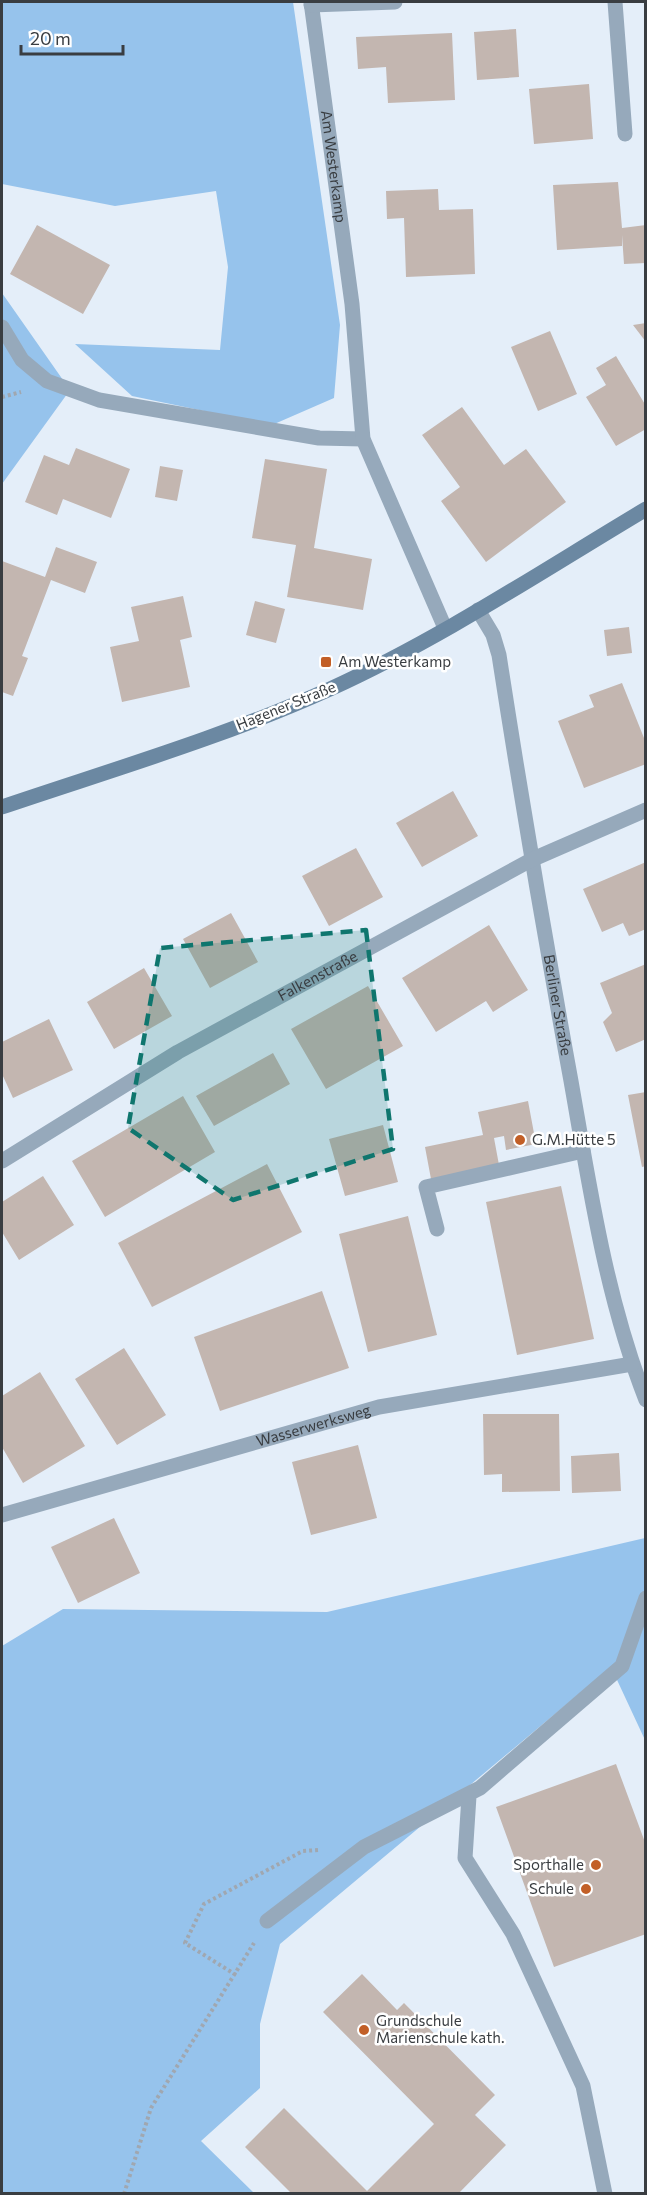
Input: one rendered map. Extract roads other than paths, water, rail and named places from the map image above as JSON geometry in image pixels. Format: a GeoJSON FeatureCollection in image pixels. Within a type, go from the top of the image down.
{"type":"FeatureCollection","features":[{"type":"Feature","properties":{"kind":"main road","name":"Hagener Straße"},"geometry":{"type":"LineString","coordinates":[[2,807],[220,733],[297,702],[390,660],[645,509]]}},
{"type":"Feature","properties":{"kind":"street"},"geometry":{"type":"LineString","coordinates":[[311,3],[395,2]]}},
{"type":"Feature","properties":{"kind":"street"},"geometry":{"type":"LineString","coordinates":[[615,2],[625,134]]}},
{"type":"Feature","properties":{"kind":"street","name":"Am Westerkamp"},"geometry":{"type":"LineString","coordinates":[[311,3],[352,304],[363,439],[445,628]]}},
{"type":"Feature","properties":{"kind":"street"},"geometry":{"type":"LineString","coordinates":[[2,327],[22,360],[47,381],[99,400],[320,438],[363,439]]}},
{"type":"Feature","properties":{"kind":"street","name":"Berliner Straße"},"geometry":{"type":"LineString","coordinates":[[477,610],[493,635],[499,655],[531,860],[602,1254],[632,1364],[645,1400]]}},
{"type":"Feature","properties":{"kind":"street","name":"Falkenstraße"},"geometry":{"type":"LineString","coordinates":[[2,1161],[177,1052],[531,860],[645,810]]}},
{"type":"Feature","properties":{"kind":"street"},"geometry":{"type":"LineString","coordinates":[[437,1228],[426,1187],[583,1151]]}},
{"type":"Feature","properties":{"kind":"street","name":"Wasserwerksweg"},"geometry":{"type":"LineString","coordinates":[[2,1515],[379,1407],[632,1364]]}},
{"type":"Feature","properties":{"kind":"street"},"geometry":{"type":"LineString","coordinates":[[267,1921],[364,1847],[469,1796],[622,1666],[645,1598]]}},
{"type":"Feature","properties":{"kind":"street"},"geometry":{"type":"LineString","coordinates":[[469,1796],[465,1858],[513,1934],[582,2086],[605,2193]]}},
{"type":"Feature","properties":{"kind":"place","name":"Am Westerkamp"},"geometry":{"type":"Point","coordinates":[326,662]}},
{"type":"Feature","properties":{"kind":"place","name":"G.M.Hütte 5"},"geometry":{"type":"Point","coordinates":[520,1140]}},
{"type":"Feature","properties":{"kind":"place","name":"Sporthalle"},"geometry":{"type":"Point","coordinates":[596,1865]}},
{"type":"Feature","properties":{"kind":"place","name":"Schule"},"geometry":{"type":"Point","coordinates":[586,1889]}},
{"type":"Feature","properties":{"kind":"place","name":"Grundschule Marienschule kath."},"geometry":{"type":"Point","coordinates":[364,2030]}}]}
